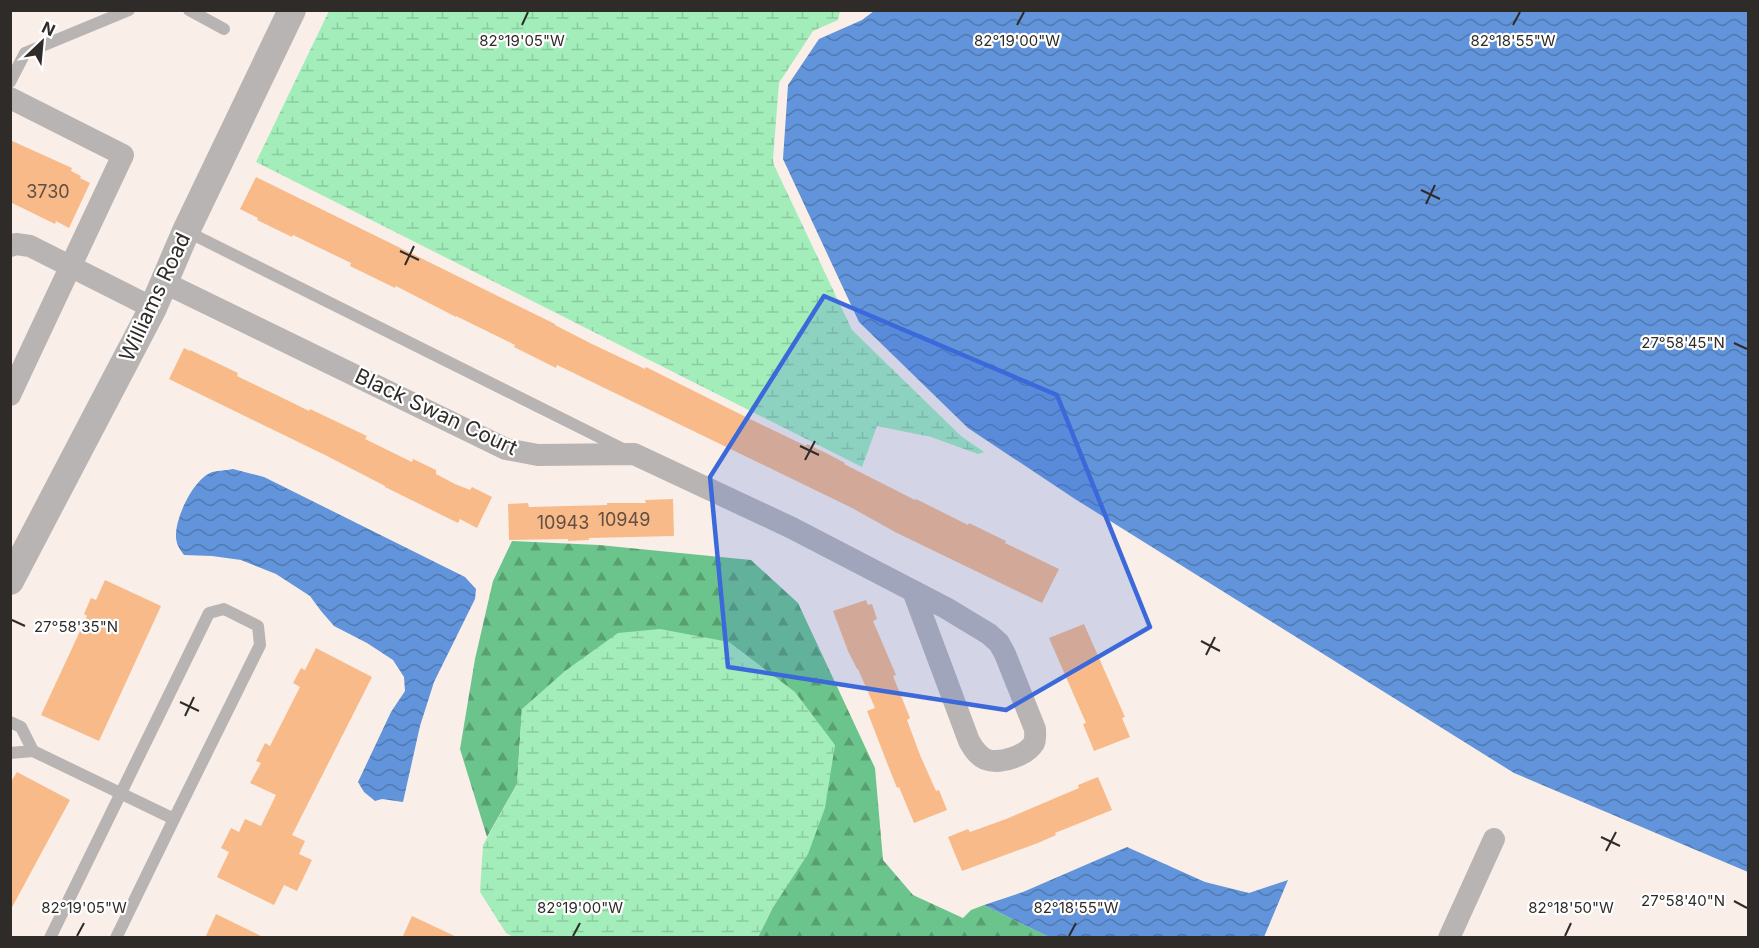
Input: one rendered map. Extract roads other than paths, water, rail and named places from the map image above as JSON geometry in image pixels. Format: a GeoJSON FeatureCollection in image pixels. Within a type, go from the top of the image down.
{"type":"FeatureCollection","features":[{"type":"Feature","properties":{"kind":"street","name":"Williams Road"},"geometry":{"type":"LineString","coordinates":[[10,581],[153,308],[186,231],[292,10]]}},
{"type":"Feature","properties":{"kind":"street"},"geometry":{"type":"LineString","coordinates":[[10,98],[123,155],[10,395]]}},
{"type":"Feature","properties":{"kind":"street"},"geometry":{"type":"LineString","coordinates":[[10,246],[16,244],[30,246],[153,308]]}},
{"type":"Feature","properties":{"kind":"street","name":"Black Swan Court"},"geometry":{"type":"LineString","coordinates":[[163,282],[506,449],[538,455],[634,454],[792,528],[946,608],[989,634],[999,643],[1035,729],[1035,740],[1030,748],[1004,760],[987,760],[978,754],[969,741],[913,591]]}},
{"type":"Feature","properties":{"kind":"street"},"geometry":{"type":"LineString","coordinates":[[1449,938],[1494,839]]}},
{"type":"Feature","properties":{"kind":"lane"},"geometry":{"type":"LineString","coordinates":[[10,82],[26,53],[129,10]]}},
{"type":"Feature","properties":{"kind":"lane"},"geometry":{"type":"LineString","coordinates":[[189,10],[224,29]]}},
{"type":"Feature","properties":{"kind":"lane"},"geometry":{"type":"LineString","coordinates":[[186,231],[634,454]]}},
{"type":"Feature","properties":{"kind":"lane"},"geometry":{"type":"LineString","coordinates":[[50,938],[209,613],[224,609],[258,626],[260,645],[116,938]]}},
{"type":"Feature","properties":{"kind":"lane"},"geometry":{"type":"LineString","coordinates":[[10,722],[21,727],[33,751]]}},
{"type":"Feature","properties":{"kind":"lane"},"geometry":{"type":"LineString","coordinates":[[10,753],[33,751],[174,819]]}},
{"type":"Feature","properties":{"kind":"water"},"geometry":{"type":"Polygon","coordinates":[[[874,11],[1748,11],[1748,872],[1514,773],[1075,499],[968,428],[859,322],[783,159],[788,85],[819,39],[862,20],[874,11]]]}},
{"type":"Feature","properties":{"kind":"water"},"geometry":{"type":"Polygon","coordinates":[[[233,469],[264,477],[465,577],[476,589],[475,599],[434,682],[420,726],[403,802],[382,799],[375,801],[364,792],[358,782],[391,712],[405,691],[404,677],[393,660],[334,626],[310,596],[276,574],[241,560],[184,555],[178,546],[176,535],[180,515],[196,485],[210,473],[233,469]]]}},
{"type":"Feature","properties":{"kind":"water"},"geometry":{"type":"Polygon","coordinates":[[[1127,847],[1205,882],[1249,893],[1288,880],[1264,937],[1049,937],[984,905],[1023,892],[1127,847]]]}}]}
